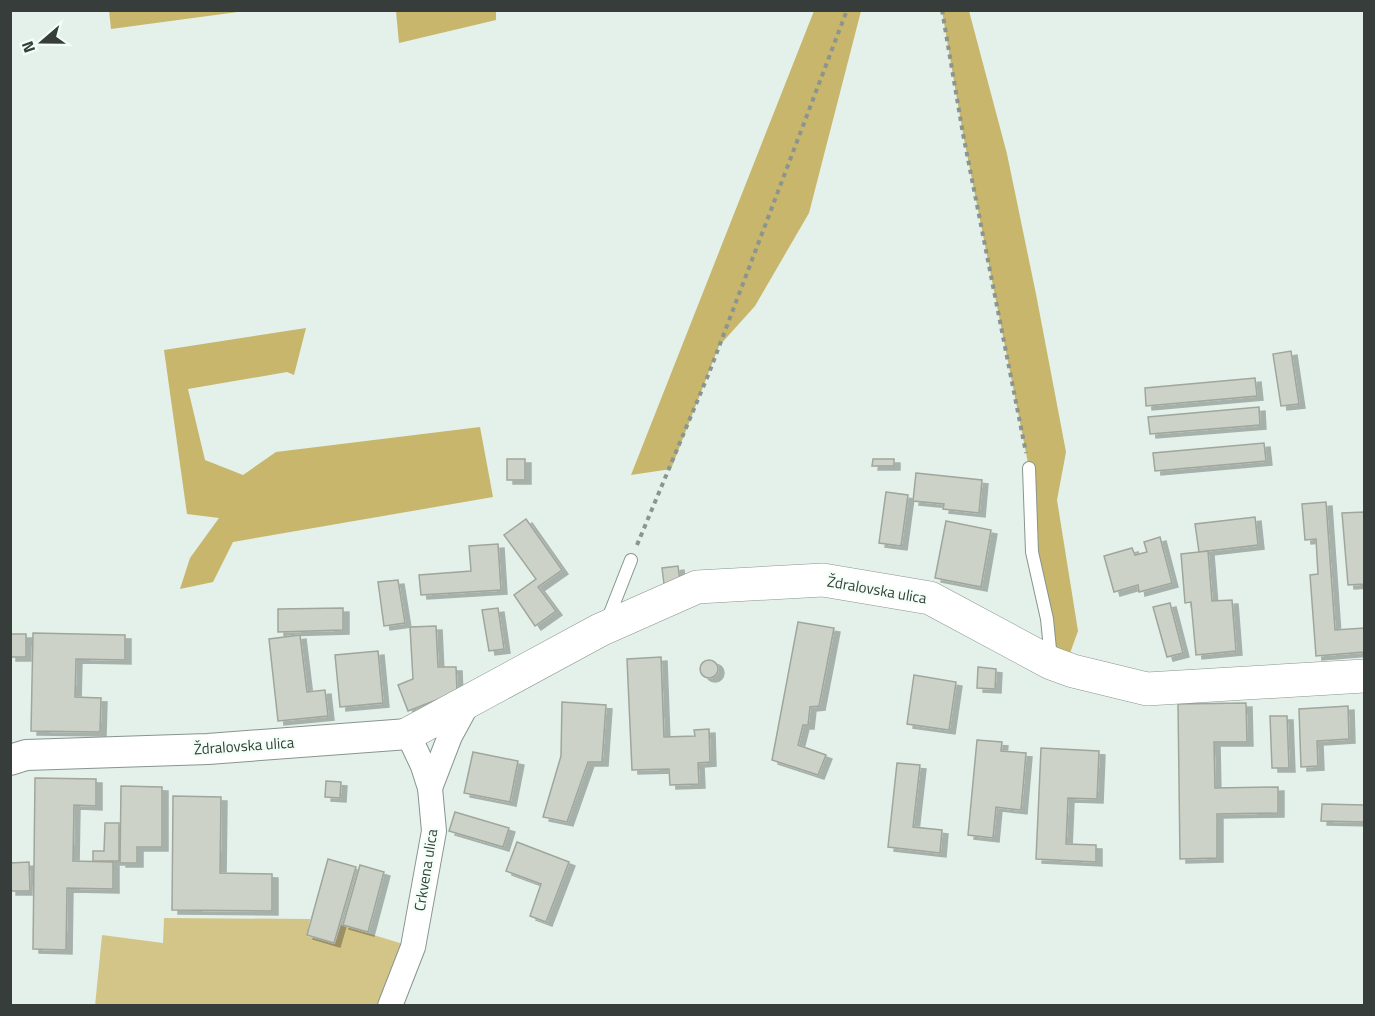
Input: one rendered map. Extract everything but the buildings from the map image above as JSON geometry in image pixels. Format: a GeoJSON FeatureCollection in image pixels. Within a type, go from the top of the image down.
{"type":"FeatureCollection","features":[{"type":"Feature","properties":{"kind":"main road","name":"Ždralovska ulica"},"geometry":{"type":"LineString","coordinates":[[408,734],[604,628],[697,587],[823,580],[930,598],[1051,663],[1073,671],[1147,689],[1365,676]]}},
{"type":"Feature","properties":{"kind":"street"},"geometry":{"type":"LineString","coordinates":[[430,788],[450,736],[469,701]]}},
{"type":"Feature","properties":{"kind":"street","name":"Ždralovska ulica"},"geometry":{"type":"LineString","coordinates":[[10,760],[26,755],[207,749],[408,734]]}},
{"type":"Feature","properties":{"kind":"street","name":"Crkvena ulica"},"geometry":{"type":"LineString","coordinates":[[390,1005],[413,947],[434,831],[430,788],[423,766],[408,734]]}},
{"type":"Feature","properties":{"kind":"lane"},"geometry":{"type":"LineString","coordinates":[[1029,468],[1032,552],[1047,619],[1051,663]]}},
{"type":"Feature","properties":{"kind":"lane"},"geometry":{"type":"LineString","coordinates":[[604,628],[631,560]]}},
{"type":"Feature","properties":{"kind":"path"},"geometry":{"type":"LineString","coordinates":[[631,560],[709,373],[847,10]]}},
{"type":"Feature","properties":{"kind":"path"},"geometry":{"type":"LineString","coordinates":[[942,10],[963,134],[1029,468]]}},
{"type":"Feature","properties":{"kind":"shaded area"},"geometry":{"type":"Polygon","coordinates":[[[109,10],[245,10],[245,11],[111,29],[109,10]]]}},
{"type":"Feature","properties":{"kind":"shaded area"},"geometry":{"type":"Polygon","coordinates":[[[396,11],[496,11],[496,20],[399,43],[396,11]]]}},
{"type":"Feature","properties":{"kind":"shaded area"},"geometry":{"type":"Polygon","coordinates":[[[814,11],[861,11],[809,213],[755,306],[719,346],[671,469],[631,475],[814,11]]]}},
{"type":"Feature","properties":{"kind":"shaded area"},"geometry":{"type":"Polygon","coordinates":[[[942,11],[969,11],[1007,154],[1066,452],[1057,500],[1078,631],[1069,656],[1051,663],[1032,552],[1029,468],[963,134],[942,11]]]}},
{"type":"Feature","properties":{"kind":"shaded area"},"geometry":{"type":"Polygon","coordinates":[[[306,328],[294,375],[287,372],[188,389],[205,460],[243,475],[276,452],[480,427],[493,497],[233,542],[213,582],[180,589],[190,558],[219,518],[187,514],[164,350],[306,328]]]}},
{"type":"Feature","properties":{"kind":"shaded area"},"geometry":{"type":"Polygon","coordinates":[[[164,918],[310,919],[307,936],[335,944],[341,925],[413,947],[390,1005],[95,1006],[102,935],[163,943],[164,918]]]}}]}
